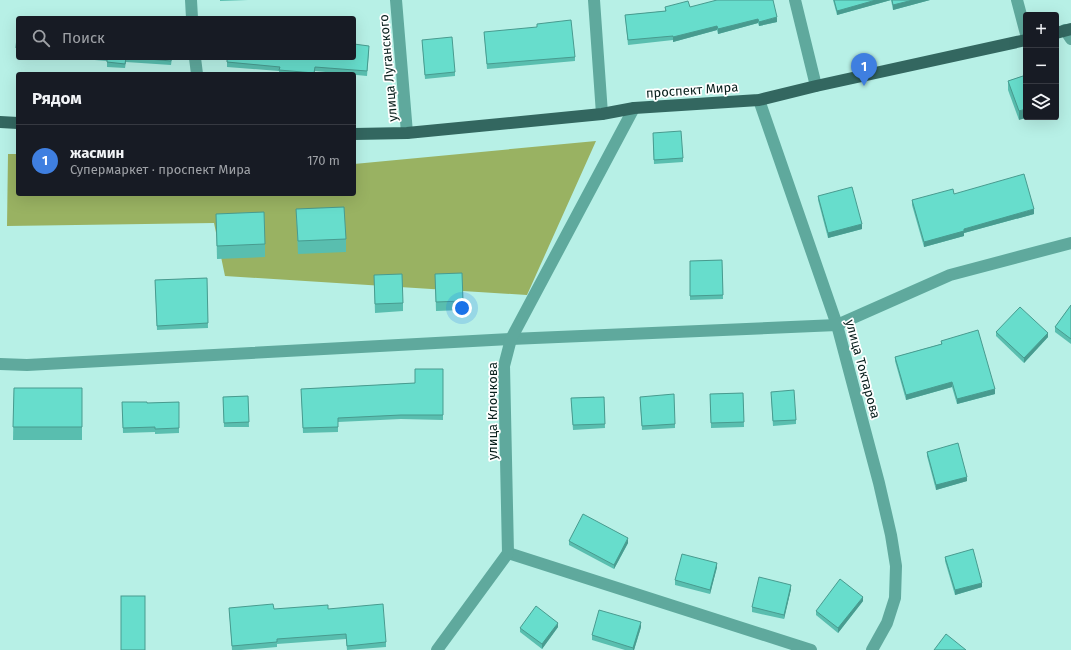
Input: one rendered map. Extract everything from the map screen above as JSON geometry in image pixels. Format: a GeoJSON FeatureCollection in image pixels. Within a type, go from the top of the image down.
{"type":"FeatureCollection","features":[{"type":"Feature","properties":{"kind":"main road","name":"проспект Мира"},"geometry":{"type":"LineString","coordinates":[[356,134],[407,133],[602,114],[634,108],[759,100],[1023,41]]}},
{"type":"Feature","properties":{"kind":"main road"},"geometry":{"type":"LineString","coordinates":[[0,122],[16,123]]}},
{"type":"Feature","properties":{"kind":"street"},"geometry":{"type":"LineString","coordinates":[[191,0],[192,16]]}},
{"type":"Feature","properties":{"kind":"street","name":"улица Луганского"},"geometry":{"type":"LineString","coordinates":[[396,0],[407,133]]}},
{"type":"Feature","properties":{"kind":"street"},"geometry":{"type":"LineString","coordinates":[[594,0],[602,114]]}},
{"type":"Feature","properties":{"kind":"street"},"geometry":{"type":"LineString","coordinates":[[795,0],[816,86]]}},
{"type":"Feature","properties":{"kind":"street"},"geometry":{"type":"LineString","coordinates":[[1017,0],[1023,23]]}},
{"type":"Feature","properties":{"kind":"street"},"geometry":{"type":"LineString","coordinates":[[195,60],[197,72]]}},
{"type":"Feature","properties":{"kind":"street","name":"улица Токтарова"},"geometry":{"type":"LineString","coordinates":[[759,100],[837,325],[879,482],[891,535],[896,566],[895,598],[888,623],[872,650]]}},
{"type":"Feature","properties":{"kind":"street","name":"улица Клочкова"},"geometry":{"type":"LineString","coordinates":[[508,553],[504,366],[511,339],[634,108]]}},
{"type":"Feature","properties":{"kind":"street"},"geometry":{"type":"LineString","coordinates":[[0,364],[27,365],[511,339],[837,325],[950,275],[1071,243]]}},
{"type":"Feature","properties":{"kind":"street"},"geometry":{"type":"LineString","coordinates":[[437,650],[508,553],[811,650]]}},
{"type":"Feature","properties":{"kind":"green space"},"geometry":{"type":"Polygon","coordinates":[[[596,141],[527,295],[225,276],[214,223],[7,226],[8,154],[16,154],[16,196],[356,196],[356,164],[596,141]]]}},
{"type":"Feature","properties":{"kind":"building"},"geometry":{"type":"Polygon","coordinates":[[[717,0],[773,0],[777,17],[759,22],[758,19],[718,29],[717,26],[673,37],[628,40],[625,15],[666,11],[665,7],[688,1],[690,7],[717,0]]]}},
{"type":"Feature","properties":{"kind":"building"},"geometry":{"type":"Polygon","coordinates":[[[834,0],[876,0],[837,11],[834,0]]]}},
{"type":"Feature","properties":{"kind":"building"},"geometry":{"type":"Polygon","coordinates":[[[892,0],[913,0],[893,5],[892,0]]]}},
{"type":"Feature","properties":{"kind":"building"},"geometry":{"type":"Polygon","coordinates":[[[571,20],[575,57],[487,64],[484,32],[537,27],[537,24],[571,20]]]}},
{"type":"Feature","properties":{"kind":"building"},"geometry":{"type":"Polygon","coordinates":[[[452,37],[455,72],[425,75],[422,40],[452,37]]]}},
{"type":"Feature","properties":{"kind":"building"},"geometry":{"type":"Polygon","coordinates":[[[356,44],[369,46],[367,71],[315,67],[314,72],[302,72],[279,70],[280,67],[227,62],[227,60],[356,60],[356,44]]]}},
{"type":"Feature","properties":{"kind":"building"},"geometry":{"type":"Polygon","coordinates":[[[107,60],[126,60],[125,64],[107,62],[107,60]]]}},
{"type":"Feature","properties":{"kind":"building"},"geometry":{"type":"Polygon","coordinates":[[[1023,76],[1023,110],[1019,111],[1008,81],[1023,76]]]}},
{"type":"Feature","properties":{"kind":"building"},"geometry":{"type":"Polygon","coordinates":[[[681,131],[683,158],[654,160],[653,133],[681,131]]]}},
{"type":"Feature","properties":{"kind":"building"},"geometry":{"type":"Polygon","coordinates":[[[1024,174],[1034,209],[924,242],[912,200],[953,189],[954,194],[1024,174]]]}},
{"type":"Feature","properties":{"kind":"building"},"geometry":{"type":"Polygon","coordinates":[[[852,187],[862,224],[828,233],[818,196],[852,187]]]}},
{"type":"Feature","properties":{"kind":"building"},"geometry":{"type":"Polygon","coordinates":[[[344,207],[346,239],[298,241],[296,209],[344,207]]]}},
{"type":"Feature","properties":{"kind":"building"},"geometry":{"type":"Polygon","coordinates":[[[264,212],[265,244],[217,246],[216,214],[264,212]]]}},
{"type":"Feature","properties":{"kind":"building"},"geometry":{"type":"Polygon","coordinates":[[[722,260],[723,295],[690,296],[690,261],[722,260]]]}},
{"type":"Feature","properties":{"kind":"building"},"geometry":{"type":"Polygon","coordinates":[[[462,273],[463,301],[436,302],[435,274],[462,273]]]}},
{"type":"Feature","properties":{"kind":"building"},"geometry":{"type":"Polygon","coordinates":[[[402,274],[403,303],[375,304],[374,275],[402,274]]]}},
{"type":"Feature","properties":{"kind":"building"},"geometry":{"type":"Polygon","coordinates":[[[207,278],[208,323],[157,326],[155,280],[207,278]]]}},
{"type":"Feature","properties":{"kind":"building"},"geometry":{"type":"Polygon","coordinates":[[[1071,305],[1071,339],[1055,327],[1071,305]]]}},
{"type":"Feature","properties":{"kind":"building"},"geometry":{"type":"Polygon","coordinates":[[[1020,307],[1048,333],[1024,358],[996,332],[1020,307]]]}},
{"type":"Feature","properties":{"kind":"building"},"geometry":{"type":"Polygon","coordinates":[[[978,330],[995,389],[957,399],[952,382],[906,395],[895,357],[942,344],[941,341],[978,330]]]}},
{"type":"Feature","properties":{"kind":"building"},"geometry":{"type":"Polygon","coordinates":[[[415,369],[443,369],[443,415],[338,418],[338,427],[303,428],[301,389],[415,383],[415,369]]]}},
{"type":"Feature","properties":{"kind":"building"},"geometry":{"type":"Polygon","coordinates":[[[14,388],[82,388],[82,427],[13,427],[14,388]]]}},
{"type":"Feature","properties":{"kind":"building"},"geometry":{"type":"Polygon","coordinates":[[[794,390],[796,420],[773,421],[771,392],[794,390]]]}},
{"type":"Feature","properties":{"kind":"building"},"geometry":{"type":"Polygon","coordinates":[[[743,393],[744,422],[711,423],[710,394],[743,393]]]}},
{"type":"Feature","properties":{"kind":"building"},"geometry":{"type":"Polygon","coordinates":[[[674,394],[675,424],[642,426],[640,397],[674,394]]]}},
{"type":"Feature","properties":{"kind":"building"},"geometry":{"type":"Polygon","coordinates":[[[248,396],[249,422],[224,423],[223,397],[248,396]]]}},
{"type":"Feature","properties":{"kind":"building"},"geometry":{"type":"Polygon","coordinates":[[[604,397],[605,424],[573,425],[571,398],[604,397]]]}},
{"type":"Feature","properties":{"kind":"building"},"geometry":{"type":"Polygon","coordinates":[[[122,402],[179,402],[179,428],[123,428],[122,402]]]}},
{"type":"Feature","properties":{"kind":"building"},"geometry":{"type":"Polygon","coordinates":[[[958,443],[967,477],[936,485],[927,452],[958,443]]]}},
{"type":"Feature","properties":{"kind":"building"},"geometry":{"type":"Polygon","coordinates":[[[583,514],[628,538],[614,565],[569,541],[583,514]]]}},
{"type":"Feature","properties":{"kind":"building"},"geometry":{"type":"Polygon","coordinates":[[[973,549],[982,583],[955,590],[945,557],[973,549]]]}},
{"type":"Feature","properties":{"kind":"building"},"geometry":{"type":"Polygon","coordinates":[[[682,554],[717,563],[710,590],[675,580],[682,554]]]}},
{"type":"Feature","properties":{"kind":"building"},"geometry":{"type":"Polygon","coordinates":[[[759,577],[791,585],[784,615],[752,607],[759,577]]]}},
{"type":"Feature","properties":{"kind":"building"},"geometry":{"type":"Polygon","coordinates":[[[840,579],[863,597],[838,628],[816,611],[840,579]]]}},
{"type":"Feature","properties":{"kind":"building"},"geometry":{"type":"Polygon","coordinates":[[[121,596],[145,596],[145,650],[121,650],[121,596]]]}},
{"type":"Feature","properties":{"kind":"building"},"geometry":{"type":"Polygon","coordinates":[[[273,604],[274,609],[328,605],[328,609],[383,604],[386,642],[347,646],[346,634],[277,639],[277,642],[232,646],[229,608],[273,604]]]}},
{"type":"Feature","properties":{"kind":"building"},"geometry":{"type":"Polygon","coordinates":[[[536,606],[558,623],[542,644],[520,628],[536,606]]]}},
{"type":"Feature","properties":{"kind":"building"},"geometry":{"type":"Polygon","coordinates":[[[599,610],[641,622],[633,648],[592,635],[599,610]]]}},
{"type":"Feature","properties":{"kind":"building"},"geometry":{"type":"Polygon","coordinates":[[[946,634],[966,650],[934,650],[946,634]]]}},
{"type":"Feature","properties":{"kind":"place","name":"жасмин"},"geometry":{"type":"Point","coordinates":[864,86]}}]}
